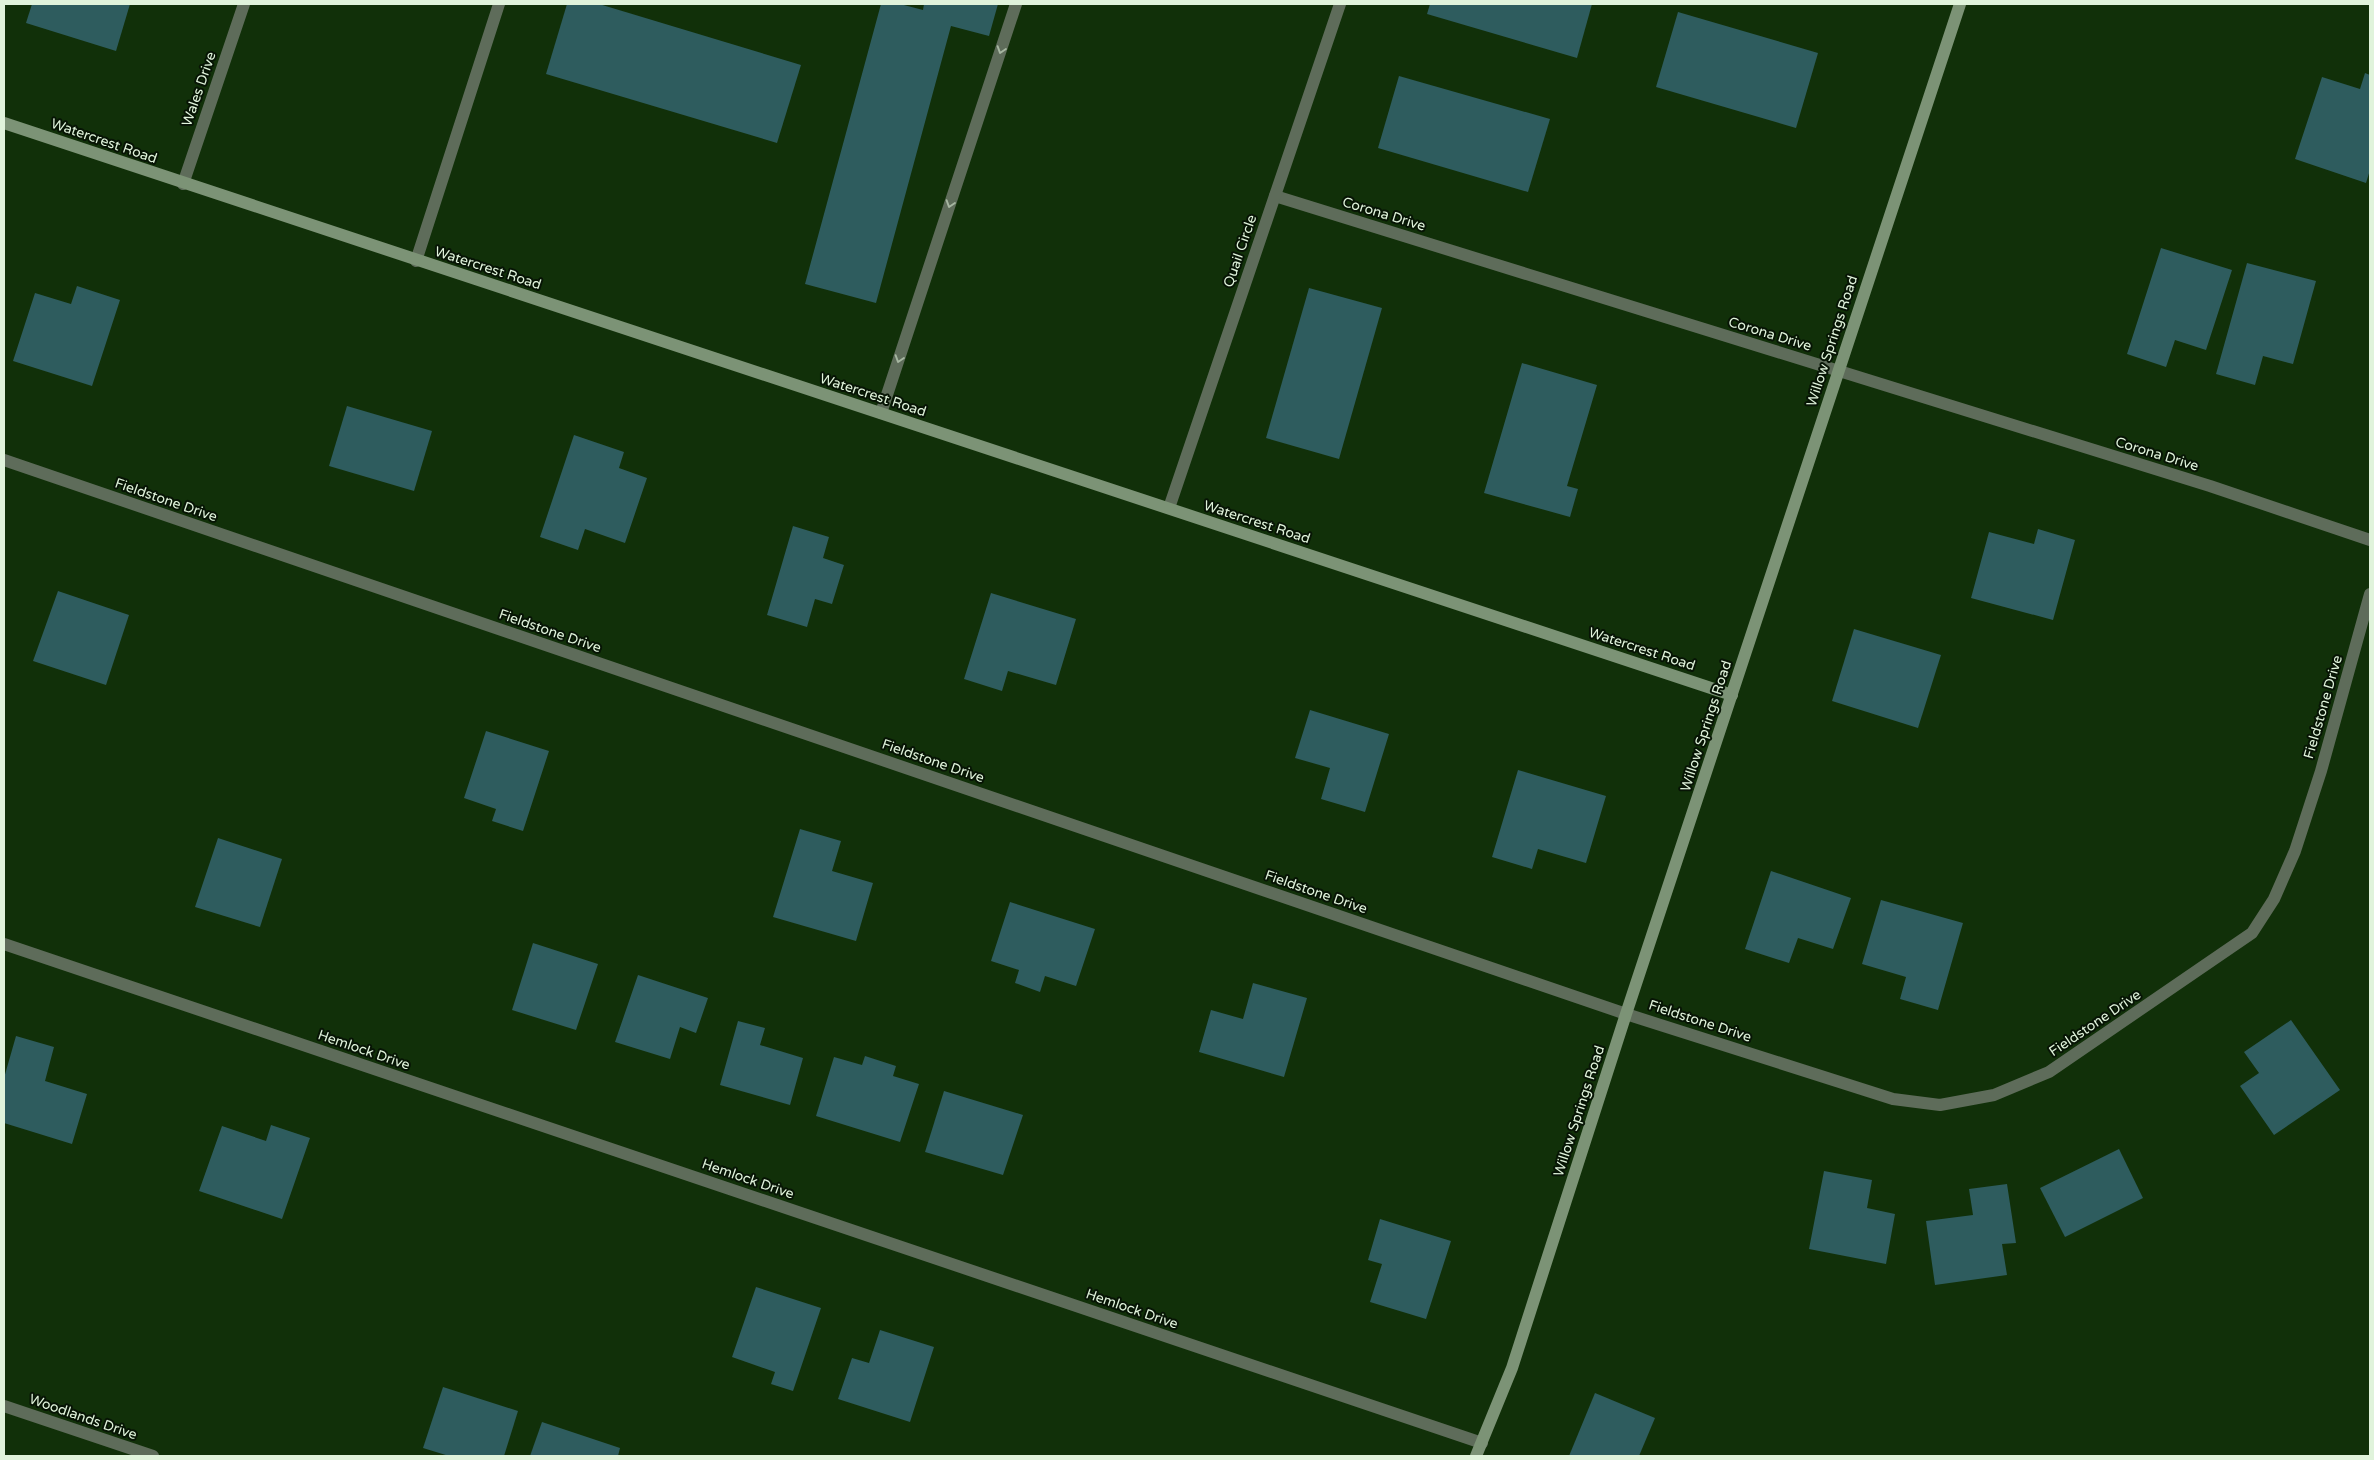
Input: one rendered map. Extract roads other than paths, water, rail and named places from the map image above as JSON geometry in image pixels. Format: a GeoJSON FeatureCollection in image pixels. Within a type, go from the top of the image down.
{"type":"FeatureCollection","features":[{"type":"Feature","properties":{"kind":"street","name":"Wales Drive"},"geometry":{"type":"LineString","coordinates":[[183,184],[244,4]]}},
{"type":"Feature","properties":{"kind":"street"},"geometry":{"type":"LineString","coordinates":[[416,261],[499,4]]}},
{"type":"Feature","properties":{"kind":"street"},"geometry":{"type":"LineString","coordinates":[[881,413],[1016,4]]}},
{"type":"Feature","properties":{"kind":"street","name":"Quail Circle"},"geometry":{"type":"LineString","coordinates":[[1169,508],[1340,4]]}},
{"type":"Feature","properties":{"kind":"street","name":"Willow Springs Road"},"geometry":{"type":"LineString","coordinates":[[1476,1456],[1512,1368],[1626,1014],[1960,4]]}},
{"type":"Feature","properties":{"kind":"street","name":"Watercrest Road"},"geometry":{"type":"LineString","coordinates":[[4,123],[183,184],[1732,695]]}},
{"type":"Feature","properties":{"kind":"street","name":"Corona Drive"},"geometry":{"type":"LineString","coordinates":[[1275,196],[2210,486],[2370,540]]}},
{"type":"Feature","properties":{"kind":"street","name":"Fieldstone Drive"},"geometry":{"type":"LineString","coordinates":[[4,460],[1626,1014],[1893,1099],[1940,1104],[1994,1095],[2049,1072],[2252,933],[2274,899],[2295,851],[2321,771],[2370,594]]}},
{"type":"Feature","properties":{"kind":"street","name":"Hemlock Drive"},"geometry":{"type":"LineString","coordinates":[[4,944],[1482,1443]]}},
{"type":"Feature","properties":{"kind":"street","name":"Woodlands Drive"},"geometry":{"type":"LineString","coordinates":[[4,1406],[153,1456]]}}]}
